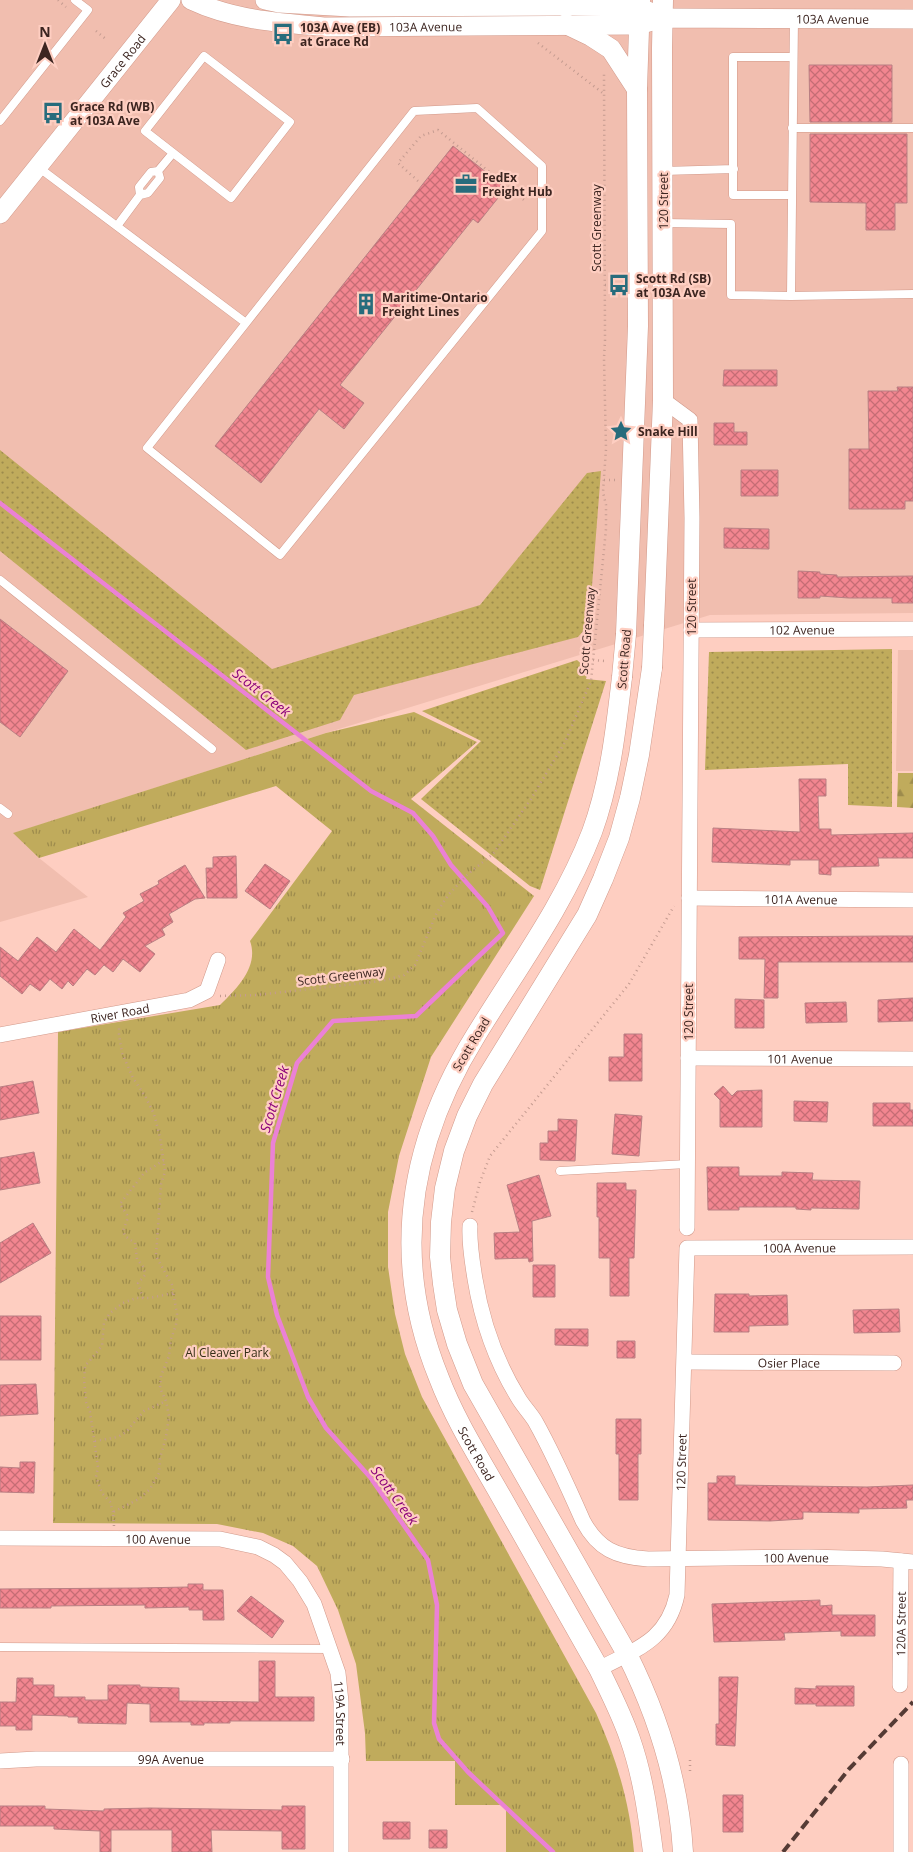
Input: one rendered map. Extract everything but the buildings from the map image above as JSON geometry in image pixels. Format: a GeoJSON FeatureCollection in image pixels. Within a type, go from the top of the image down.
{"type":"FeatureCollection","features":[{"type":"Feature","properties":{"kind":"main road","name":"120 Street"},"geometry":{"type":"LineString","coordinates":[[663,9],[663,400]]}},
{"type":"Feature","properties":{"kind":"main road"},"geometry":{"type":"LineString","coordinates":[[570,10],[591,36],[611,49],[637,89]]}},
{"type":"Feature","properties":{"kind":"main road","name":"120 Street"},"geometry":{"type":"LineString","coordinates":[[634,398],[638,326],[637,89],[639,10]]}},
{"type":"Feature","properties":{"kind":"main road","name":"Scott Road"},"geometry":{"type":"LineString","coordinates":[[599,1669],[469,1440],[438,1378],[429,1352],[418,1308],[414,1286],[411,1238],[414,1196],[419,1168],[445,1090],[476,1034],[559,902],[578,866],[593,830],[612,753],[622,677],[631,536],[634,398]]}},
{"type":"Feature","properties":{"kind":"main road"},"geometry":{"type":"LineString","coordinates":[[663,400],[652,668],[639,755],[619,838],[587,915],[502,1050],[482,1084],[467,1116],[454,1151],[445,1188],[441,1240],[443,1284],[447,1310],[457,1344],[473,1384],[627,1654],[645,1690],[670,1767],[677,1800],[683,1852]]}},
{"type":"Feature","properties":{"kind":"main road"},"geometry":{"type":"LineString","coordinates":[[599,1669],[630,1739],[641,1778],[653,1852]]}},
{"type":"Feature","properties":{"kind":"street","name":"Grace Road"},"geometry":{"type":"LineString","coordinates":[[0,214],[171,0]]}},
{"type":"Feature","properties":{"kind":"street","name":"103A Avenue"},"geometry":{"type":"LineString","coordinates":[[191,0],[214,11],[278,23],[327,27],[406,14],[570,10],[663,9],[794,18],[913,19]]}},
{"type":"Feature","properties":{"kind":"street","name":"103A Avenue"},"geometry":{"type":"LineString","coordinates":[[272,1],[350,7],[406,14]]}},
{"type":"Feature","properties":{"kind":"street","name":"120 Street"},"geometry":{"type":"LineString","coordinates":[[663,400],[690,420],[691,630],[687,1228]]}},
{"type":"Feature","properties":{"kind":"street","name":"102 Avenue"},"geometry":{"type":"LineString","coordinates":[[691,630],[913,629]]}},
{"type":"Feature","properties":{"kind":"street","name":"101A Avenue"},"geometry":{"type":"LineString","coordinates":[[689,898],[913,900]]}},
{"type":"Feature","properties":{"kind":"street","name":"River Road"},"geometry":{"type":"LineString","coordinates":[[0,1035],[189,1000],[207,991],[218,960]]}},
{"type":"Feature","properties":{"kind":"street","name":"101 Avenue"},"geometry":{"type":"LineString","coordinates":[[688,1058],[913,1059]]}},
{"type":"Feature","properties":{"kind":"street"},"geometry":{"type":"LineString","coordinates":[[470,1226],[471,1260],[481,1312],[488,1336],[505,1372],[543,1437],[589,1532],[606,1549],[618,1554],[632,1558],[678,1558]]}},
{"type":"Feature","properties":{"kind":"street","name":"100A Avenue"},"geometry":{"type":"LineString","coordinates":[[687,1248],[913,1247]]}},
{"type":"Feature","properties":{"kind":"street","name":"120 Street"},"geometry":{"type":"LineString","coordinates":[[599,1669],[650,1641],[662,1630],[674,1610],[677,1595],[687,1248]]}},
{"type":"Feature","properties":{"kind":"street","name":"Osier Place"},"geometry":{"type":"LineString","coordinates":[[685,1362],[894,1364]]}},
{"type":"Feature","properties":{"kind":"street","name":"100 Avenue"},"geometry":{"type":"LineString","coordinates":[[0,1538],[191,1537],[227,1540],[252,1545],[274,1555],[291,1569],[300,1581]]}},
{"type":"Feature","properties":{"kind":"street","name":"100 Avenue"},"geometry":{"type":"LineString","coordinates":[[678,1558],[882,1559],[907,1562]]}},
{"type":"Feature","properties":{"kind":"street","name":"120A Street"},"geometry":{"type":"LineString","coordinates":[[900,1685],[907,1562]]}},
{"type":"Feature","properties":{"kind":"street","name":"119A Street"},"geometry":{"type":"LineString","coordinates":[[300,1581],[314,1604],[331,1649],[341,1690],[341,1852]]}},
{"type":"Feature","properties":{"kind":"street","name":"99A Avenue"},"geometry":{"type":"LineString","coordinates":[[0,1761],[36,1759],[342,1759]]}},
{"type":"Feature","properties":{"kind":"street"},"geometry":{"type":"LineString","coordinates":[[900,1852],[901,1764]]}},
{"type":"Feature","properties":{"kind":"lane"},"geometry":{"type":"LineString","coordinates":[[0,121],[88,10],[75,0]]}},
{"type":"Feature","properties":{"kind":"lane"},"geometry":{"type":"LineString","coordinates":[[791,296],[794,18]]}},
{"type":"Feature","properties":{"kind":"lane"},"geometry":{"type":"LineString","coordinates":[[204,56],[290,122],[232,198],[173,153],[145,131],[204,56]]}},
{"type":"Feature","properties":{"kind":"lane"},"geometry":{"type":"LineString","coordinates":[[791,195],[733,195],[733,57],[793,57]]}},
{"type":"Feature","properties":{"kind":"lane"},"geometry":{"type":"LineString","coordinates":[[477,108],[542,166],[542,231],[280,555],[147,448],[246,323],[414,111],[477,108]]}},
{"type":"Feature","properties":{"kind":"lane"},"geometry":{"type":"LineString","coordinates":[[792,128],[913,128]]}},
{"type":"Feature","properties":{"kind":"lane"},"geometry":{"type":"LineString","coordinates":[[117,226],[140,195],[148,193],[160,178],[158,171],[173,153]]}},
{"type":"Feature","properties":{"kind":"lane"},"geometry":{"type":"LineString","coordinates":[[38,166],[246,323]]}},
{"type":"Feature","properties":{"kind":"lane"},"geometry":{"type":"LineString","coordinates":[[663,171],[734,169]]}},
{"type":"Feature","properties":{"kind":"lane"},"geometry":{"type":"LineString","coordinates":[[663,222],[732,224],[731,295],[913,294]]}},
{"type":"Feature","properties":{"kind":"lane"},"geometry":{"type":"LineString","coordinates":[[0,580],[212,749]]}},
{"type":"Feature","properties":{"kind":"lane"},"geometry":{"type":"LineString","coordinates":[[0,808],[8,814]]}},
{"type":"Feature","properties":{"kind":"lane"},"geometry":{"type":"LineString","coordinates":[[560,1171],[688,1164]]}},
{"type":"Feature","properties":{"kind":"lane"},"geometry":{"type":"LineString","coordinates":[[0,1647],[331,1649]]}},
{"type":"Feature","properties":{"kind":"path"},"geometry":{"type":"LineString","coordinates":[[58,0],[72,12]]}},
{"type":"Feature","properties":{"kind":"path"},"geometry":{"type":"LineString","coordinates":[[96,31],[107,40]]}},
{"type":"Feature","properties":{"kind":"path"},"geometry":{"type":"LineString","coordinates":[[538,43],[604,94]]}},
{"type":"Feature","properties":{"kind":"path","name":"Scott Greenway"},"geometry":{"type":"LineString","coordinates":[[226,996],[256,995],[382,981],[404,975],[415,965],[437,912],[458,884],[493,854],[531,799],[565,742],[591,681],[606,529],[606,505],[603,492],[606,419],[603,66]]}},
{"type":"Feature","properties":{"kind":"path"},"geometry":{"type":"LineString","coordinates":[[418,181],[398,163],[421,136],[438,130],[524,200]]}},
{"type":"Feature","properties":{"kind":"path"},"geometry":{"type":"LineString","coordinates":[[604,286],[619,285]]}},
{"type":"Feature","properties":{"kind":"path"},"geometry":{"type":"LineString","coordinates":[[593,660],[605,661]]}},
{"type":"Feature","properties":{"kind":"path"},"geometry":{"type":"LineString","coordinates":[[470,1226],[474,1198],[490,1156],[629,984],[675,904]]}},
{"type":"Feature","properties":{"kind":"path"},"geometry":{"type":"LineString","coordinates":[[113,1512],[139,1499],[150,1489],[158,1474],[169,1416],[166,1401],[160,1388],[161,1376],[169,1356],[171,1339],[176,1325],[172,1285],[156,1256],[161,1184],[165,1172],[164,1160],[154,1114],[133,1078],[122,1053],[119,1034],[120,1024]]}},
{"type":"Feature","properties":{"kind":"path"},"geometry":{"type":"LineString","coordinates":[[143,1298],[138,1283],[145,1273],[144,1268],[137,1259],[135,1243],[125,1236],[123,1231],[127,1215],[120,1204],[144,1173],[164,1160]]}},
{"type":"Feature","properties":{"kind":"path"},"geometry":{"type":"LineString","coordinates":[[114,1530],[113,1512],[110,1502],[102,1492],[96,1477],[98,1467],[90,1412],[86,1402],[85,1366],[102,1346],[104,1322],[110,1313],[123,1303],[136,1298],[164,1296],[174,1293]]}},
{"type":"Feature","properties":{"kind":"path"},"geometry":{"type":"LineString","coordinates":[[94,1440],[118,1437],[126,1432],[144,1411],[166,1401]]}},
{"type":"Feature","properties":{"kind":"shaded area"},"geometry":{"type":"Polygon","coordinates":[[[0,0],[913,0],[913,613],[710,615],[326,733],[14,833],[39,858],[88,897],[0,922],[0,0]]]}},
{"type":"Feature","properties":{"kind":"shaded area"},"geometry":{"type":"Polygon","coordinates":[[[898,650],[913,650],[913,771],[896,771],[898,650]]]}},
{"type":"Feature","properties":{"kind":"green space"},"geometry":{"type":"Polygon","coordinates":[[[0,450],[272,669],[480,605],[587,473],[601,471],[589,624],[578,637],[354,695],[340,720],[246,750],[0,551],[0,450]]]}},
{"type":"Feature","properties":{"kind":"green space"},"geometry":{"type":"Polygon","coordinates":[[[892,649],[892,807],[848,805],[848,764],[705,770],[709,652],[892,649]]]}},
{"type":"Feature","properties":{"kind":"green space"},"geometry":{"type":"Polygon","coordinates":[[[577,660],[588,670],[586,679],[606,681],[540,890],[530,886],[421,799],[481,741],[422,711],[577,660]]]}},
{"type":"Feature","properties":{"kind":"green space","name":"Al Cleaver Park"},"geometry":{"type":"Polygon","coordinates":[[[414,712],[477,742],[411,799],[534,896],[431,1057],[399,1156],[388,1212],[388,1267],[395,1314],[405,1354],[422,1397],[596,1713],[610,1746],[621,1781],[629,1816],[634,1852],[506,1852],[506,1805],[455,1805],[455,1761],[366,1761],[365,1733],[356,1664],[338,1610],[317,1566],[293,1546],[263,1533],[217,1524],[53,1523],[58,1032],[220,1005],[240,984],[249,968],[252,959],[250,941],[332,831],[276,786],[39,858],[13,833],[326,733],[414,712]]]}},
{"type":"Feature","properties":{"kind":"green space"},"geometry":{"type":"Polygon","coordinates":[[[898,773],[913,773],[913,808],[897,807],[898,773]]]}},
{"type":"Feature","properties":{"kind":"waterway","name":"Scott Creek"},"geometry":{"type":"LineString","coordinates":[[0,503],[371,791],[413,813],[433,836],[451,865],[488,907],[503,933],[416,1016],[333,1021],[297,1063],[273,1143],[268,1277],[277,1315],[308,1397],[326,1428],[370,1477],[428,1560],[437,1605],[434,1723],[439,1739],[468,1772],[553,1852]]}},
{"type":"Feature","properties":{"kind":"railway"},"geometry":{"type":"LineString","coordinates":[[783,1852],[849,1769],[913,1702]]}},
{"type":"Feature","properties":{"kind":"place","name":"103A Ave (EB) at Grace Rd"},"geometry":{"type":"Point","coordinates":[283,34]}},
{"type":"Feature","properties":{"kind":"place","name":"Grace Rd (WB) at 103A Ave"},"geometry":{"type":"Point","coordinates":[53,113]}},
{"type":"Feature","properties":{"kind":"place","name":"FedEx Freight Hub"},"geometry":{"type":"Point","coordinates":[466,184]}},
{"type":"Feature","properties":{"kind":"place","name":"Scott Rd (SB) at 103A Ave"},"geometry":{"type":"Point","coordinates":[619,285]}},
{"type":"Feature","properties":{"kind":"place","name":"Maritime-Ontario Freight Lines"},"geometry":{"type":"Point","coordinates":[366,304]}},
{"type":"Feature","properties":{"kind":"place","name":"Snake Hill"},"geometry":{"type":"Point","coordinates":[621,431]}}]}
